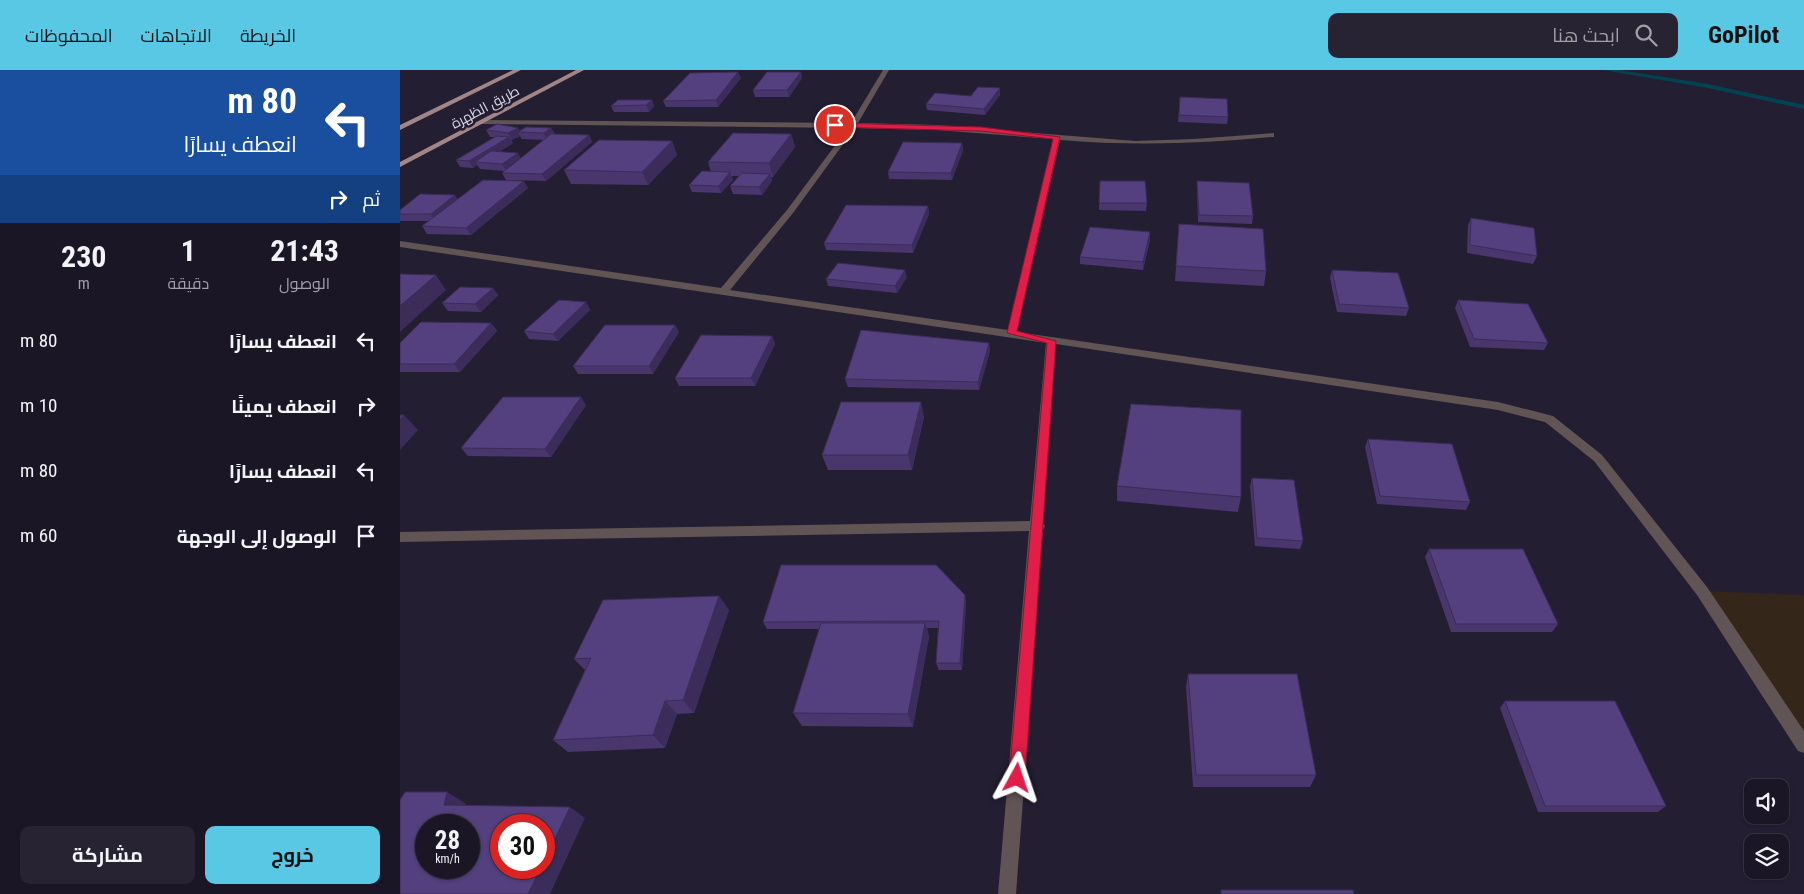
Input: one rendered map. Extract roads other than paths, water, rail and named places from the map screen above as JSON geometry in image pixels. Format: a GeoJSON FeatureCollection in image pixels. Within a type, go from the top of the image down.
{"type":"FeatureCollection","features":[{"type":"Feature","properties":{"kind":"main road","name":"طريق الظهرة"},"geometry":{"type":"LineString","coordinates":[[400,128],[518,70]]}},
{"type":"Feature","properties":{"kind":"main road","name":"طريق الظهرة"},"geometry":{"type":"LineString","coordinates":[[400,165],[581,70]]}},
{"type":"Feature","properties":{"kind":"street"},"geometry":{"type":"LineString","coordinates":[[725,290],[787,216],[854,126],[886,70]]}},
{"type":"Feature","properties":{"kind":"street"},"geometry":{"type":"LineString","coordinates":[[482,122],[981,129],[1117,142],[1194,142],[1271,135]]}},
{"type":"Feature","properties":{"kind":"street"},"geometry":{"type":"LineString","coordinates":[[1012,333],[1056,137]]}},
{"type":"Feature","properties":{"kind":"street"},"geometry":{"type":"LineString","coordinates":[[400,244],[725,290],[1012,333],[1052,341],[1498,406],[1549,419],[1598,458],[1696,583],[1804,745]]}},
{"type":"Feature","properties":{"kind":"street"},"geometry":{"type":"LineString","coordinates":[[1007,894],[1052,341]]}},
{"type":"Feature","properties":{"kind":"street"},"geometry":{"type":"LineString","coordinates":[[400,537],[1038,526]]}},
{"type":"Feature","properties":{"kind":"waterway"},"geometry":{"type":"LineString","coordinates":[[1606,70],[1708,86],[1804,107]]}}]}
